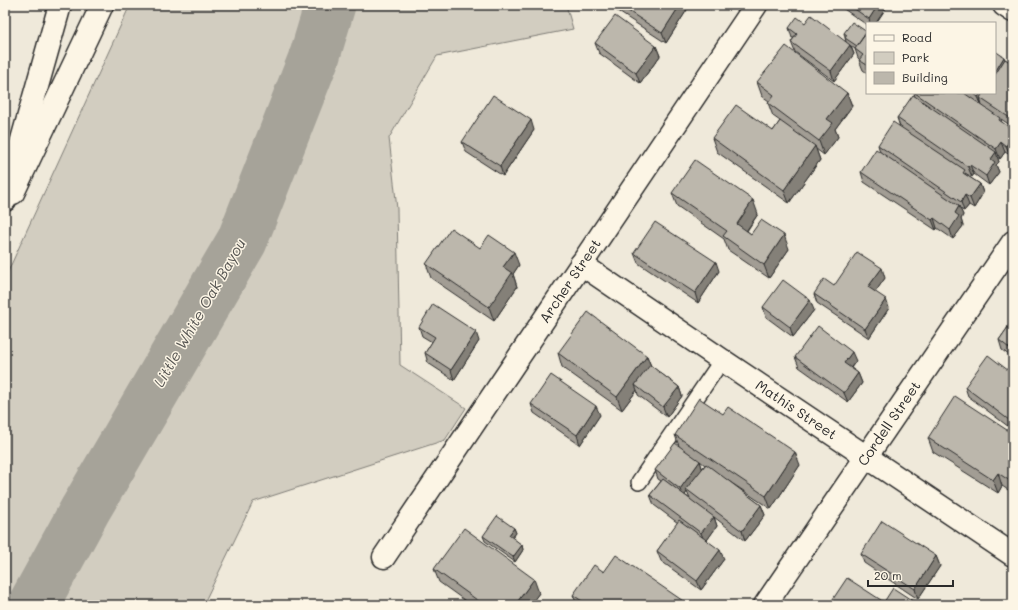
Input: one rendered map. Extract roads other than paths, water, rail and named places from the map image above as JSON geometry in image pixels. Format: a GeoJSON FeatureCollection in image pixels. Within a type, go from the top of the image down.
{"type":"FeatureCollection","features":[{"type":"Feature","properties":{"kind":"main road"},"geometry":{"type":"LineString","coordinates":[[5,200],[60,5]]}},
{"type":"Feature","properties":{"kind":"main road"},"geometry":{"type":"LineString","coordinates":[[5,211],[102,5]]}},
{"type":"Feature","properties":{"kind":"main road","name":"Archer Street"},"geometry":{"type":"LineString","coordinates":[[384,557],[756,5]]}},
{"type":"Feature","properties":{"kind":"main road"},"geometry":{"type":"LineString","coordinates":[[1004,5],[1013,11]]}},
{"type":"Feature","properties":{"kind":"main road","name":"Cordell Street"},"geometry":{"type":"LineString","coordinates":[[765,605],[1013,242]]}},
{"type":"Feature","properties":{"kind":"main road","name":"Mathis Street"},"geometry":{"type":"LineString","coordinates":[[581,264],[1013,555]]}},
{"type":"Feature","properties":{"kind":"lane"},"geometry":{"type":"LineString","coordinates":[[639,482],[722,360]]}},
{"type":"Feature","properties":{"kind":"waterway","name":"Little White Oak Bayou"},"geometry":{"type":"LineString","coordinates":[[33,605],[85,510],[242,241],[315,55],[330,5]]}}]}
